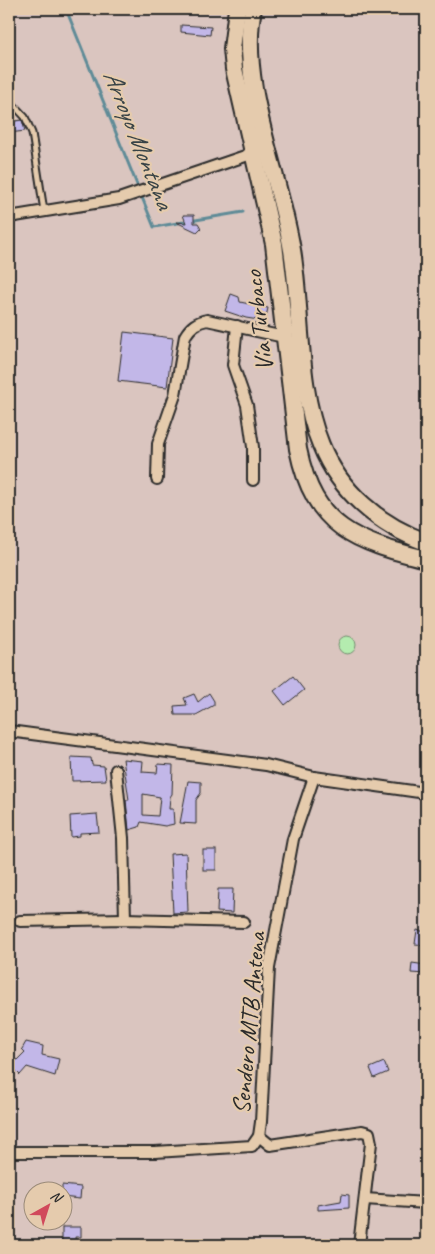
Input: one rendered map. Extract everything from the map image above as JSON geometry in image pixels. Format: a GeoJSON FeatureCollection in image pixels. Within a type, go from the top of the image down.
{"type":"FeatureCollection","features":[{"type":"Feature","properties":{"kind":"highway","name":"Vía Turbaco"},"geometry":{"type":"LineString","coordinates":[[237,9],[232,49],[234,70],[274,244],[300,457],[307,480],[317,500],[332,520],[356,537],[371,545],[426,559]]}},
{"type":"Feature","properties":{"kind":"highway","name":"Vía Turbaco"},"geometry":{"type":"LineString","coordinates":[[253,9],[249,30],[250,66],[286,215],[293,252],[308,393],[321,444],[344,484],[360,503],[399,531],[426,542]]}},
{"type":"Feature","properties":{"kind":"street"},"geometry":{"type":"LineString","coordinates":[[9,217],[119,199],[254,153]]}},
{"type":"Feature","properties":{"kind":"street"},"geometry":{"type":"LineString","coordinates":[[158,479],[158,444],[175,395],[185,336],[198,322],[208,320],[284,337]]}},
{"type":"Feature","properties":{"kind":"street"},"geometry":{"type":"LineString","coordinates":[[237,326],[233,365],[235,376],[245,394],[249,414],[253,480]]}},
{"type":"Feature","properties":{"kind":"street"},"geometry":{"type":"LineString","coordinates":[[9,731],[266,765],[314,776],[426,793]]}},
{"type":"Feature","properties":{"kind":"street"},"geometry":{"type":"LineString","coordinates":[[116,770],[123,838],[125,919]]}},
{"type":"Feature","properties":{"kind":"street","name":"Sendero MTB Antena"},"geometry":{"type":"LineString","coordinates":[[9,1152],[155,1152],[252,1146],[259,1136],[269,968],[293,839],[314,776]]}},
{"type":"Feature","properties":{"kind":"street"},"geometry":{"type":"LineString","coordinates":[[20,921],[125,919],[244,922]]}},
{"type":"Feature","properties":{"kind":"street"},"geometry":{"type":"LineString","coordinates":[[259,1136],[270,1145],[362,1131],[369,1133],[371,1142],[360,1245]]}},
{"type":"Feature","properties":{"kind":"street"},"geometry":{"type":"LineString","coordinates":[[365,1199],[426,1203]]}},
{"type":"Feature","properties":{"kind":"lane"},"geometry":{"type":"LineString","coordinates":[[9,100],[25,117],[32,133],[44,211]]}},
{"type":"Feature","properties":{"kind":"green space"},"geometry":{"type":"Polygon","coordinates":[[[347,636],[353,639],[356,645],[353,651],[347,654],[341,651],[338,645],[341,639],[347,636]]]}},
{"type":"Feature","properties":{"kind":"building"},"geometry":{"type":"Polygon","coordinates":[[[181,25],[211,27],[210,35],[181,32],[181,25]]]}},
{"type":"Feature","properties":{"kind":"building"},"geometry":{"type":"Polygon","coordinates":[[[22,120],[25,131],[9,133],[9,122],[22,120]]]}},
{"type":"Feature","properties":{"kind":"building"},"geometry":{"type":"Polygon","coordinates":[[[183,215],[194,215],[194,223],[198,223],[201,228],[197,232],[176,222],[186,223],[183,215]]]}},
{"type":"Feature","properties":{"kind":"building"},"geometry":{"type":"Polygon","coordinates":[[[231,294],[239,297],[240,302],[268,308],[265,321],[246,318],[225,311],[231,294]]]}},
{"type":"Feature","properties":{"kind":"building"},"geometry":{"type":"Polygon","coordinates":[[[124,332],[173,338],[167,387],[118,381],[124,332]]]}},
{"type":"Feature","properties":{"kind":"building"},"geometry":{"type":"Polygon","coordinates":[[[293,676],[304,690],[285,705],[274,691],[293,676]]]}},
{"type":"Feature","properties":{"kind":"building"},"geometry":{"type":"Polygon","coordinates":[[[209,693],[214,701],[214,705],[196,715],[175,715],[174,706],[187,705],[184,698],[194,694],[198,702],[209,693]]]}},
{"type":"Feature","properties":{"kind":"building"},"geometry":{"type":"Polygon","coordinates":[[[71,757],[91,758],[92,765],[104,766],[106,780],[72,781],[71,757]]]}},
{"type":"Feature","properties":{"kind":"building"},"geometry":{"type":"Polygon","coordinates":[[[123,759],[143,761],[142,772],[157,773],[158,764],[173,765],[172,794],[169,809],[173,809],[174,824],[165,826],[141,822],[139,827],[129,830],[126,800],[129,800],[123,759]],[[143,794],[143,815],[158,816],[160,797],[143,794]]]}},
{"type":"Feature","properties":{"kind":"building"},"geometry":{"type":"Polygon","coordinates":[[[188,781],[201,782],[201,793],[196,800],[196,824],[180,823],[188,781]]]}},
{"type":"Feature","properties":{"kind":"building"},"geometry":{"type":"Polygon","coordinates":[[[97,814],[99,832],[80,833],[80,836],[71,837],[70,816],[97,814]]]}},
{"type":"Feature","properties":{"kind":"building"},"geometry":{"type":"Polygon","coordinates":[[[203,850],[216,850],[216,870],[203,870],[203,850]]]}},
{"type":"Feature","properties":{"kind":"building"},"geometry":{"type":"Polygon","coordinates":[[[186,853],[188,912],[173,913],[170,854],[186,853]]]}},
{"type":"Feature","properties":{"kind":"building"},"geometry":{"type":"Polygon","coordinates":[[[218,889],[233,889],[232,913],[217,912],[218,889]]]}},
{"type":"Feature","properties":{"kind":"building"},"geometry":{"type":"Polygon","coordinates":[[[417,930],[426,932],[426,945],[415,944],[417,930]]]}},
{"type":"Feature","properties":{"kind":"building"},"geometry":{"type":"Polygon","coordinates":[[[412,963],[426,965],[426,974],[411,973],[412,963]]]}},
{"type":"Feature","properties":{"kind":"building"},"geometry":{"type":"Polygon","coordinates":[[[26,1042],[43,1046],[42,1055],[59,1059],[55,1076],[27,1067],[20,1075],[11,1066],[25,1052],[22,1049],[26,1042]]]}},
{"type":"Feature","properties":{"kind":"building"},"geometry":{"type":"Polygon","coordinates":[[[384,1062],[388,1072],[374,1078],[370,1068],[384,1062]]]}},
{"type":"Feature","properties":{"kind":"building"},"geometry":{"type":"Polygon","coordinates":[[[72,1186],[81,1187],[80,1199],[72,1198],[72,1186]]]}},
{"type":"Feature","properties":{"kind":"building"},"geometry":{"type":"Polygon","coordinates":[[[342,1194],[349,1195],[349,1208],[318,1210],[318,1205],[341,1201],[342,1194]]]}},
{"type":"Feature","properties":{"kind":"building"},"geometry":{"type":"Polygon","coordinates":[[[72,1227],[81,1227],[81,1237],[75,1237],[76,1245],[62,1245],[62,1232],[72,1232],[72,1227]]]}},
{"type":"Feature","properties":{"kind":"waterway","name":"Arroyo Montana"},"geometry":{"type":"LineString","coordinates":[[66,9],[154,227],[243,212]]}}]}
